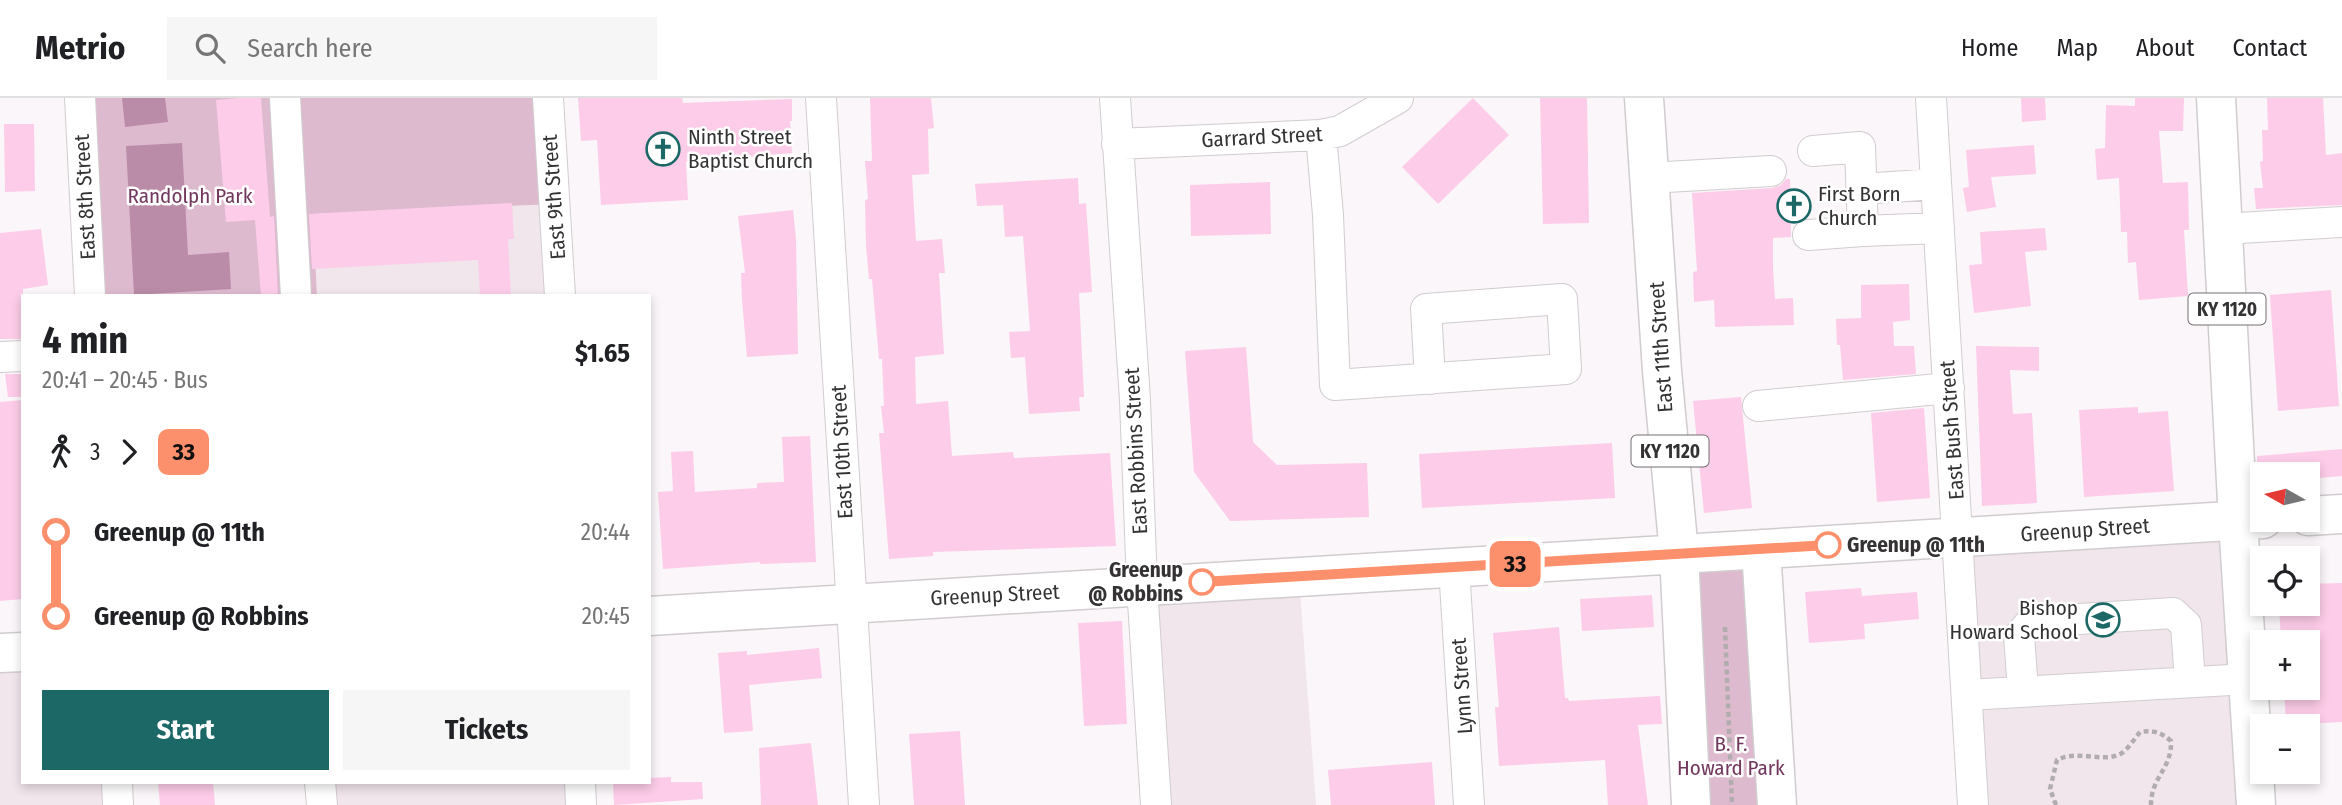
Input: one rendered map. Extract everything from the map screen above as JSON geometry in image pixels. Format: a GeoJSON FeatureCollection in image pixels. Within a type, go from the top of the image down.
{"type":"FeatureCollection","features":[{"type":"Feature","properties":{"kind":"main road","name":"East 11th Street"},"geometry":{"type":"LineString","coordinates":[[1643,98],[1662,371],[1679,553],[1691,805]]}},
{"type":"Feature","properties":{"kind":"main road","name":"KY 1120"},"geometry":{"type":"LineString","coordinates":[[2216,98],[2222,229],[2250,520]]}},
{"type":"Feature","properties":{"kind":"main road"},"geometry":{"type":"LineString","coordinates":[[2320,515],[2342,514]]}},
{"type":"Feature","properties":{"kind":"main road","name":"Greenup Street"},"geometry":{"type":"LineString","coordinates":[[651,616],[2250,520]]}},
{"type":"Feature","properties":{"kind":"main road"},"geometry":{"type":"LineString","coordinates":[[2250,520],[2248,679],[2256,805]]}},
{"type":"Feature","properties":{"kind":"main road"},"geometry":{"type":"LineString","coordinates":[[1761,549],[1777,805]]}},
{"type":"Feature","properties":{"kind":"main road"},"geometry":{"type":"LineString","coordinates":[[0,653],[21,652]]}},
{"type":"Feature","properties":{"kind":"street","name":"East 8th Street"},"geometry":{"type":"LineString","coordinates":[[80,98],[90,294]]}},
{"type":"Feature","properties":{"kind":"street"},"geometry":{"type":"LineString","coordinates":[[285,98],[296,294]]}},
{"type":"Feature","properties":{"kind":"street","name":"East 9th Street"},"geometry":{"type":"LineString","coordinates":[[548,98],[561,294]]}},
{"type":"Feature","properties":{"kind":"street","name":"East 10th Street"},"geometry":{"type":"LineString","coordinates":[[821,98],[864,805]]}},
{"type":"Feature","properties":{"kind":"street","name":"East Robbins Street"},"geometry":{"type":"LineString","coordinates":[[1115,98],[1135,400],[1142,586],[1156,805]]}},
{"type":"Feature","properties":{"kind":"street","name":"Garrard Street"},"geometry":{"type":"LineString","coordinates":[[1117,144],[1321,135],[1340,131],[1398,98]]}},
{"type":"Feature","properties":{"kind":"street","name":"East Bush Street"},"geometry":{"type":"LineString","coordinates":[[1931,98],[1973,805]]}},
{"type":"Feature","properties":{"kind":"street"},"geometry":{"type":"LineString","coordinates":[[1321,135],[1328,215],[1335,385],[1430,379],[1566,369],[1562,299],[1426,309],[1430,379]]}},
{"type":"Feature","properties":{"kind":"street"},"geometry":{"type":"LineString","coordinates":[[1813,151],[1860,147],[1863,231]]}},
{"type":"Feature","properties":{"kind":"street"},"geometry":{"type":"LineString","coordinates":[[1649,178],[1771,171]]}},
{"type":"Feature","properties":{"kind":"street"},"geometry":{"type":"LineString","coordinates":[[1861,189],[1936,184]]}},
{"type":"Feature","properties":{"kind":"street"},"geometry":{"type":"LineString","coordinates":[[2222,229],[2342,222]]}},
{"type":"Feature","properties":{"kind":"street"},"geometry":{"type":"LineString","coordinates":[[1808,235],[1939,228]]}},
{"type":"Feature","properties":{"kind":"street"},"geometry":{"type":"LineString","coordinates":[[0,357],[21,356]]}},
{"type":"Feature","properties":{"kind":"street"},"geometry":{"type":"LineString","coordinates":[[1758,406],[1949,388]]}},
{"type":"Feature","properties":{"kind":"street","name":"Lynn Street"},"geometry":{"type":"LineString","coordinates":[[1454,568],[1469,805]]}},
{"type":"Feature","properties":{"kind":"street"},"geometry":{"type":"LineString","coordinates":[[2023,690],[2019,636],[2031,622],[2173,613],[2186,625],[2190,682]]}},
{"type":"Feature","properties":{"kind":"street"},"geometry":{"type":"LineString","coordinates":[[1967,695],[2248,679]]}},
{"type":"Feature","properties":{"kind":"street"},"geometry":{"type":"LineString","coordinates":[[117,784],[118,805]]}},
{"type":"Feature","properties":{"kind":"street"},"geometry":{"type":"LineString","coordinates":[[320,784],[322,805]]}},
{"type":"Feature","properties":{"kind":"street"},"geometry":{"type":"LineString","coordinates":[[580,784],[581,805]]}},
{"type":"Feature","properties":{"kind":"path"},"geometry":{"type":"LineString","coordinates":[[1725,627],[1732,620]]}},
{"type":"Feature","properties":{"kind":"path"},"geometry":{"type":"LineString","coordinates":[[1718,621],[1725,627],[1732,805]]}},
{"type":"Feature","properties":{"kind":"path"},"geometry":{"type":"LineString","coordinates":[[2056,805],[2050,789],[2057,760],[2067,754],[2108,757],[2123,753],[2140,732],[2151,730],[2171,740],[2171,751],[2170,761],[2158,774],[2151,805]]}},
{"type":"Feature","properties":{"kind":"shaded area"},"geometry":{"type":"Polygon","coordinates":[[[122,98],[165,98],[168,122],[125,127],[122,98]]]}},
{"type":"Feature","properties":{"kind":"shaded area"},"geometry":{"type":"Polygon","coordinates":[[[182,143],[188,255],[229,252],[231,289],[134,294],[126,146],[182,143]]]}},
{"type":"Feature","properties":{"kind":"shaded area"},"geometry":{"type":"Polygon","coordinates":[[[555,204],[560,294],[317,294],[313,214],[555,204]]]}},
{"type":"Feature","properties":{"kind":"shaded area","name":"Bishop Howard School"},"geometry":{"type":"Polygon","coordinates":[[[2238,521],[2250,714],[2250,784],[2255,784],[2256,805],[1973,805],[1958,538],[2238,521]]]}},
{"type":"Feature","properties":{"kind":"shaded area"},"geometry":{"type":"Polygon","coordinates":[[[1299,577],[1316,805],[1156,805],[1142,586],[1299,577]]]}},
{"type":"Feature","properties":{"kind":"shaded area"},"geometry":{"type":"Polygon","coordinates":[[[21,652],[21,784],[117,784],[118,805],[0,805],[0,653],[21,652]]]}},
{"type":"Feature","properties":{"kind":"shaded area"},"geometry":{"type":"Polygon","coordinates":[[[320,784],[580,784],[581,805],[322,805],[320,784]]]}},
{"type":"Feature","properties":{"kind":"green space","name":"Randolph Park"},"geometry":{"type":"Polygon","coordinates":[[[80,98],[548,98],[555,204],[313,214],[317,294],[90,294],[80,98]]]}},
{"type":"Feature","properties":{"kind":"green space","name":"B. F. Howard Park"},"geometry":{"type":"Polygon","coordinates":[[[1761,549],[1777,805],[1691,805],[1679,553],[1761,549]]]}},
{"type":"Feature","properties":{"kind":"building"},"geometry":{"type":"Polygon","coordinates":[[[261,98],[270,217],[274,216],[278,294],[261,294],[255,220],[226,222],[216,100],[261,98]]]}},
{"type":"Feature","properties":{"kind":"building"},"geometry":{"type":"Polygon","coordinates":[[[578,98],[682,98],[683,103],[792,99],[792,153],[686,162],[688,200],[601,205],[597,140],[581,141],[578,98]]]}},
{"type":"Feature","properties":{"kind":"building"},"geometry":{"type":"Polygon","coordinates":[[[870,98],[931,98],[934,128],[928,129],[929,174],[912,175],[916,241],[942,239],[945,273],[939,273],[944,354],[915,357],[916,404],[948,401],[952,456],[1013,452],[1014,458],[1110,453],[1116,546],[933,552],[933,556],[889,559],[879,433],[884,433],[881,406],[884,406],[882,359],[879,359],[872,279],[869,279],[866,246],[865,200],[868,199],[865,161],[872,161],[870,98]]]}},
{"type":"Feature","properties":{"kind":"building"},"geometry":{"type":"Polygon","coordinates":[[[1473,98],[1509,135],[1438,204],[1402,167],[1473,98]]]}},
{"type":"Feature","properties":{"kind":"building"},"geometry":{"type":"Polygon","coordinates":[[[1540,98],[1587,98],[1589,223],[1543,224],[1540,98]]]}},
{"type":"Feature","properties":{"kind":"building"},"geometry":{"type":"Polygon","coordinates":[[[2021,98],[2045,98],[2046,120],[2022,122],[2021,98]]]}},
{"type":"Feature","properties":{"kind":"building"},"geometry":{"type":"Polygon","coordinates":[[[2135,98],[2184,98],[2183,131],[2159,131],[2163,183],[2188,182],[2189,230],[2184,230],[2188,296],[2139,300],[2136,262],[2128,263],[2127,232],[2121,232],[2119,178],[2097,180],[2095,149],[2105,148],[2106,105],[2135,106],[2135,98]]]}},
{"type":"Feature","properties":{"kind":"building"},"geometry":{"type":"Polygon","coordinates":[[[2267,98],[2323,98],[2326,155],[2342,153],[2342,205],[2256,209],[2254,188],[2263,188],[2260,162],[2263,161],[2262,130],[2268,130],[2267,98]]]}},
{"type":"Feature","properties":{"kind":"building"},"geometry":{"type":"Polygon","coordinates":[[[4,124],[34,124],[35,191],[5,192],[4,124]]]}},
{"type":"Feature","properties":{"kind":"building"},"geometry":{"type":"Polygon","coordinates":[[[2034,145],[2036,174],[1991,177],[1996,207],[1967,212],[1963,188],[1969,187],[1966,150],[2034,145]]]}},
{"type":"Feature","properties":{"kind":"building"},"geometry":{"type":"Polygon","coordinates":[[[1078,178],[1079,204],[1086,203],[1092,292],[1079,293],[1084,397],[1079,397],[1080,411],[1029,414],[1025,357],[1011,358],[1009,332],[1030,331],[1023,236],[1005,237],[1003,205],[977,206],[975,184],[1078,178]]]}},
{"type":"Feature","properties":{"kind":"building"},"geometry":{"type":"Polygon","coordinates":[[[1786,179],[1790,179],[1791,237],[1773,238],[1773,268],[1775,299],[1793,298],[1794,325],[1715,327],[1714,300],[1694,302],[1693,272],[1697,271],[1692,193],[1772,188],[1781,185],[1786,179]]]}},
{"type":"Feature","properties":{"kind":"building"},"geometry":{"type":"Polygon","coordinates":[[[1270,182],[1271,234],[1191,236],[1190,185],[1270,182]]]}},
{"type":"Feature","properties":{"kind":"building"},"geometry":{"type":"Polygon","coordinates":[[[512,203],[514,239],[508,239],[511,294],[480,294],[478,260],[312,269],[309,214],[512,203]]]}},
{"type":"Feature","properties":{"kind":"building"},"geometry":{"type":"Polygon","coordinates":[[[793,210],[798,354],[747,357],[741,273],[745,273],[738,216],[793,210]]]}},
{"type":"Feature","properties":{"kind":"building"},"geometry":{"type":"Polygon","coordinates":[[[2045,228],[2047,250],[2025,252],[2031,306],[1974,313],[1969,265],[1982,264],[1980,232],[2045,228]]]}},
{"type":"Feature","properties":{"kind":"building"},"geometry":{"type":"Polygon","coordinates":[[[41,229],[48,285],[23,289],[21,339],[0,339],[0,233],[41,229]]]}},
{"type":"Feature","properties":{"kind":"building"},"geometry":{"type":"Polygon","coordinates":[[[1909,284],[1910,320],[1893,322],[1894,346],[1914,346],[1916,374],[1843,380],[1836,319],[1861,318],[1861,285],[1909,284]]]}},
{"type":"Feature","properties":{"kind":"building"},"geometry":{"type":"Polygon","coordinates":[[[2331,290],[2339,406],[2278,411],[2270,295],[2331,290]]]}},
{"type":"Feature","properties":{"kind":"building"},"geometry":{"type":"Polygon","coordinates":[[[1976,346],[2039,347],[2039,371],[2010,370],[2013,414],[2032,413],[2037,503],[1982,506],[1976,346]]]}},
{"type":"Feature","properties":{"kind":"building"},"geometry":{"type":"Polygon","coordinates":[[[1246,347],[1253,442],[1277,465],[1367,463],[1369,517],[1230,521],[1194,472],[1185,351],[1246,347]]]}},
{"type":"Feature","properties":{"kind":"building"},"geometry":{"type":"Polygon","coordinates":[[[5,374],[21,374],[21,397],[8,397],[5,374]]]}},
{"type":"Feature","properties":{"kind":"building"},"geometry":{"type":"Polygon","coordinates":[[[1741,397],[1752,508],[1704,513],[1693,401],[1741,397]]]}},
{"type":"Feature","properties":{"kind":"building"},"geometry":{"type":"Polygon","coordinates":[[[21,400],[21,599],[0,601],[0,402],[21,400]]]}},
{"type":"Feature","properties":{"kind":"building"},"geometry":{"type":"Polygon","coordinates":[[[2138,407],[2138,413],[2168,411],[2174,491],[2084,497],[2079,410],[2138,407]]]}},
{"type":"Feature","properties":{"kind":"building"},"geometry":{"type":"Polygon","coordinates":[[[1924,408],[1930,498],[1877,502],[1871,413],[1924,408]]]}},
{"type":"Feature","properties":{"kind":"building"},"geometry":{"type":"Polygon","coordinates":[[[810,436],[816,562],[760,562],[663,569],[658,492],[673,491],[671,452],[693,451],[695,492],[757,488],[757,483],[784,482],[782,437],[810,436]]]}},
{"type":"Feature","properties":{"kind":"building"},"geometry":{"type":"Polygon","coordinates":[[[1612,443],[1615,498],[1422,508],[1419,454],[1612,443]]]}},
{"type":"Feature","properties":{"kind":"building"},"geometry":{"type":"Polygon","coordinates":[[[2342,449],[2342,476],[2320,478],[2320,462],[2257,462],[2257,456],[2342,449]]]}},
{"type":"Feature","properties":{"kind":"building"},"geometry":{"type":"Polygon","coordinates":[[[2342,583],[2342,722],[2320,723],[2320,714],[2285,714],[2285,700],[2320,700],[2320,630],[2280,630],[2280,616],[2320,616],[2320,584],[2342,583]]]}},
{"type":"Feature","properties":{"kind":"building"},"geometry":{"type":"Polygon","coordinates":[[[1861,588],[1862,596],[1917,592],[1919,619],[1864,624],[1865,639],[1809,643],[1805,592],[1861,588]]]}},
{"type":"Feature","properties":{"kind":"building"},"geometry":{"type":"Polygon","coordinates":[[[1652,595],[1654,627],[1582,631],[1580,599],[1652,595]]]}},
{"type":"Feature","properties":{"kind":"building"},"geometry":{"type":"Polygon","coordinates":[[[1122,621],[1127,724],[1084,726],[1078,623],[1122,621]]]}},
{"type":"Feature","properties":{"kind":"building"},"geometry":{"type":"Polygon","coordinates":[[[1559,627],[1565,698],[1569,701],[1660,696],[1662,724],[1638,725],[1648,805],[1608,805],[1605,760],[1499,766],[1495,707],[1499,707],[1493,633],[1559,627]]]}},
{"type":"Feature","properties":{"kind":"building"},"geometry":{"type":"Polygon","coordinates":[[[819,648],[822,678],[749,685],[753,731],[724,733],[718,653],[747,651],[747,655],[819,648]]]}},
{"type":"Feature","properties":{"kind":"building"},"geometry":{"type":"Polygon","coordinates":[[[960,731],[965,805],[914,805],[909,734],[960,731]]]}},
{"type":"Feature","properties":{"kind":"building"},"geometry":{"type":"Polygon","coordinates":[[[811,743],[818,805],[761,805],[759,748],[811,743]]]}},
{"type":"Feature","properties":{"kind":"building"},"geometry":{"type":"Polygon","coordinates":[[[1432,762],[1435,805],[1331,805],[1328,770],[1432,762]]]}},
{"type":"Feature","properties":{"kind":"building"},"geometry":{"type":"Polygon","coordinates":[[[671,777],[671,782],[702,782],[703,799],[614,805],[613,784],[651,784],[651,778],[671,777]]]}},
{"type":"Feature","properties":{"kind":"building"},"geometry":{"type":"Polygon","coordinates":[[[158,784],[213,784],[215,805],[160,805],[158,784]]]}},
{"type":"Feature","properties":{"kind":"bus line","name":"33"},"geometry":{"type":"LineString","coordinates":[[1202,582],[1828,545]]}},
{"type":"Feature","properties":{"kind":"place","name":"Ninth Street Baptist Church"},"geometry":{"type":"Point","coordinates":[663,149]}},
{"type":"Feature","properties":{"kind":"place","name":"First Born Church"},"geometry":{"type":"Point","coordinates":[1794,206]}},
{"type":"Feature","properties":{"kind":"place","name":"Greenup @ 11th"},"geometry":{"type":"Point","coordinates":[1828,545]}},
{"type":"Feature","properties":{"kind":"place","name":"Greenup @ Robbins"},"geometry":{"type":"Point","coordinates":[1202,582]}},
{"type":"Feature","properties":{"kind":"place","name":"Bishop Howard School"},"geometry":{"type":"Point","coordinates":[2103,620]}}]}
